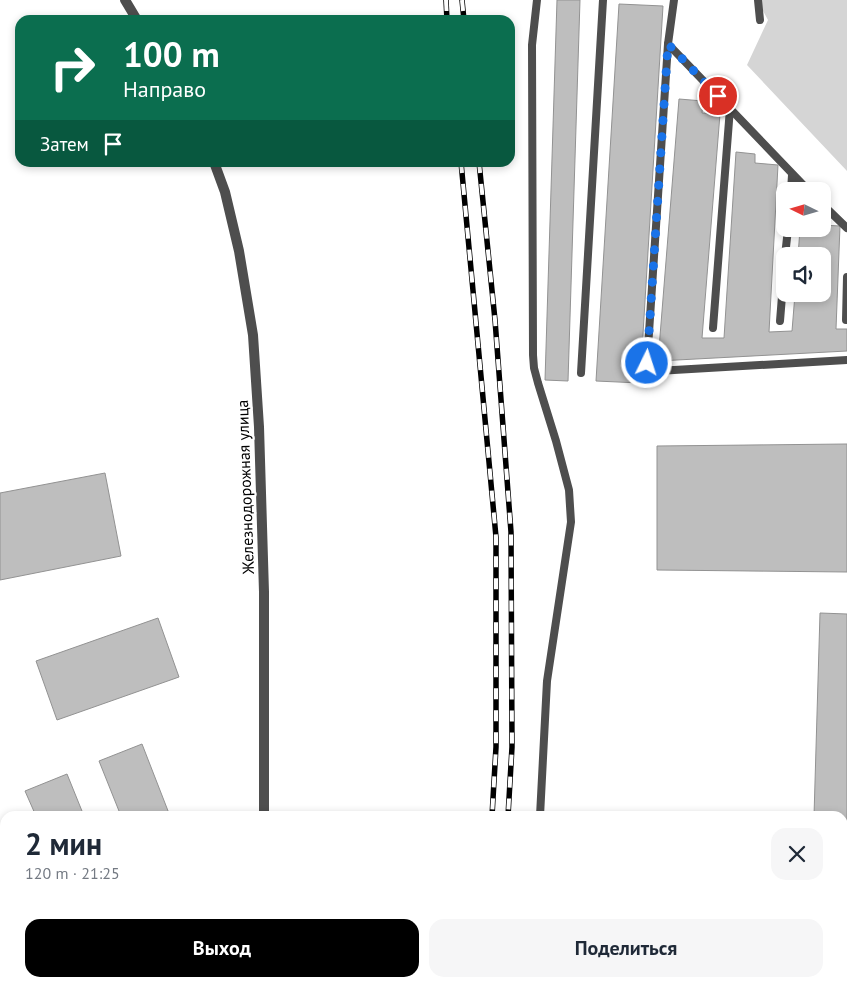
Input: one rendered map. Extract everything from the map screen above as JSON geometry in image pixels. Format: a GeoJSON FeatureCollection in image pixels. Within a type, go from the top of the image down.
{"type":"FeatureCollection","features":[{"type":"Feature","properties":{"kind":"street"},"geometry":{"type":"LineString","coordinates":[[125,0],[134,15]]}},
{"type":"Feature","properties":{"kind":"street","name":"Железнодорожная улица"},"geometry":{"type":"LineString","coordinates":[[216,167],[225,192],[239,251],[253,335],[259,427],[264,592],[264,811]]}},
{"type":"Feature","properties":{"kind":"lane"},"geometry":{"type":"LineString","coordinates":[[537,0],[532,45],[533,355],[534,368],[556,441],[569,490],[571,507],[571,522],[547,681],[540,811]]}},
{"type":"Feature","properties":{"kind":"lane"},"geometry":{"type":"LineString","coordinates":[[581,373],[603,0]]}},
{"type":"Feature","properties":{"kind":"lane"},"geometry":{"type":"LineString","coordinates":[[674,0],[668,44],[647,363],[649,368],[657,371],[847,360]]}},
{"type":"Feature","properties":{"kind":"lane"},"geometry":{"type":"LineString","coordinates":[[758,0],[760,20]]}},
{"type":"Feature","properties":{"kind":"lane"},"geometry":{"type":"LineString","coordinates":[[668,44],[799,182]]}},
{"type":"Feature","properties":{"kind":"lane"},"geometry":{"type":"LineString","coordinates":[[713,328],[730,108]]}},
{"type":"Feature","properties":{"kind":"lane"},"geometry":{"type":"LineString","coordinates":[[792,175],[792,182]]}},
{"type":"Feature","properties":{"kind":"lane"},"geometry":{"type":"LineString","coordinates":[[831,213],[847,228]]}},
{"type":"Feature","properties":{"kind":"lane"},"geometry":{"type":"LineString","coordinates":[[846,320],[847,277]]}},
{"type":"Feature","properties":{"kind":"lane"},"geometry":{"type":"LineString","coordinates":[[780,321],[782,302]]}},
{"type":"Feature","properties":{"kind":"shaded area"},"geometry":{"type":"Polygon","coordinates":[[[757,0],[847,0],[847,171],[747,65],[768,20],[757,0]]]}},
{"type":"Feature","properties":{"kind":"building"},"geometry":{"type":"Polygon","coordinates":[[[557,0],[580,0],[568,381],[545,380],[557,0]]]}},
{"type":"Feature","properties":{"kind":"building"},"geometry":{"type":"Polygon","coordinates":[[[619,4],[663,6],[640,383],[596,381],[619,4]]]}},
{"type":"Feature","properties":{"kind":"building"},"geometry":{"type":"Polygon","coordinates":[[[679,99],[703,101],[702,113],[720,114],[702,338],[724,338],[736,152],[755,154],[755,163],[778,165],[769,332],[792,331],[794,302],[831,302],[831,247],[799,247],[799,238],[831,238],[831,226],[840,226],[836,329],[847,329],[847,351],[658,361],[679,99]]]}},
{"type":"Feature","properties":{"kind":"building"},"geometry":{"type":"Polygon","coordinates":[[[847,444],[847,572],[657,570],[657,446],[847,444]]]}},
{"type":"Feature","properties":{"kind":"building"},"geometry":{"type":"Polygon","coordinates":[[[105,473],[121,556],[0,580],[0,493],[105,473]]]}},
{"type":"Feature","properties":{"kind":"building"},"geometry":{"type":"Polygon","coordinates":[[[820,613],[847,614],[847,811],[814,811],[820,613]]]}},
{"type":"Feature","properties":{"kind":"building"},"geometry":{"type":"Polygon","coordinates":[[[158,618],[179,677],[57,720],[36,661],[158,618]]]}},
{"type":"Feature","properties":{"kind":"building"},"geometry":{"type":"Polygon","coordinates":[[[142,744],[168,811],[119,811],[99,761],[142,744]]]}},
{"type":"Feature","properties":{"kind":"building"},"geometry":{"type":"Polygon","coordinates":[[[67,774],[82,811],[34,811],[25,791],[67,774]]]}},
{"type":"Feature","properties":{"kind":"railway"},"geometry":{"type":"LineString","coordinates":[[446,0],[447,15]]}},
{"type":"Feature","properties":{"kind":"railway"},"geometry":{"type":"LineString","coordinates":[[462,0],[464,15]]}},
{"type":"Feature","properties":{"kind":"railway"},"geometry":{"type":"LineString","coordinates":[[461,167],[496,537],[496,747],[492,811]]}},
{"type":"Feature","properties":{"kind":"railway"},"geometry":{"type":"LineString","coordinates":[[480,167],[495,320],[511,532],[512,747],[508,811]]}},
{"type":"Feature","properties":{"kind":"route"},"geometry":{"type":"LineString","coordinates":[[647,363],[668,44],[718,96]]}}]}
